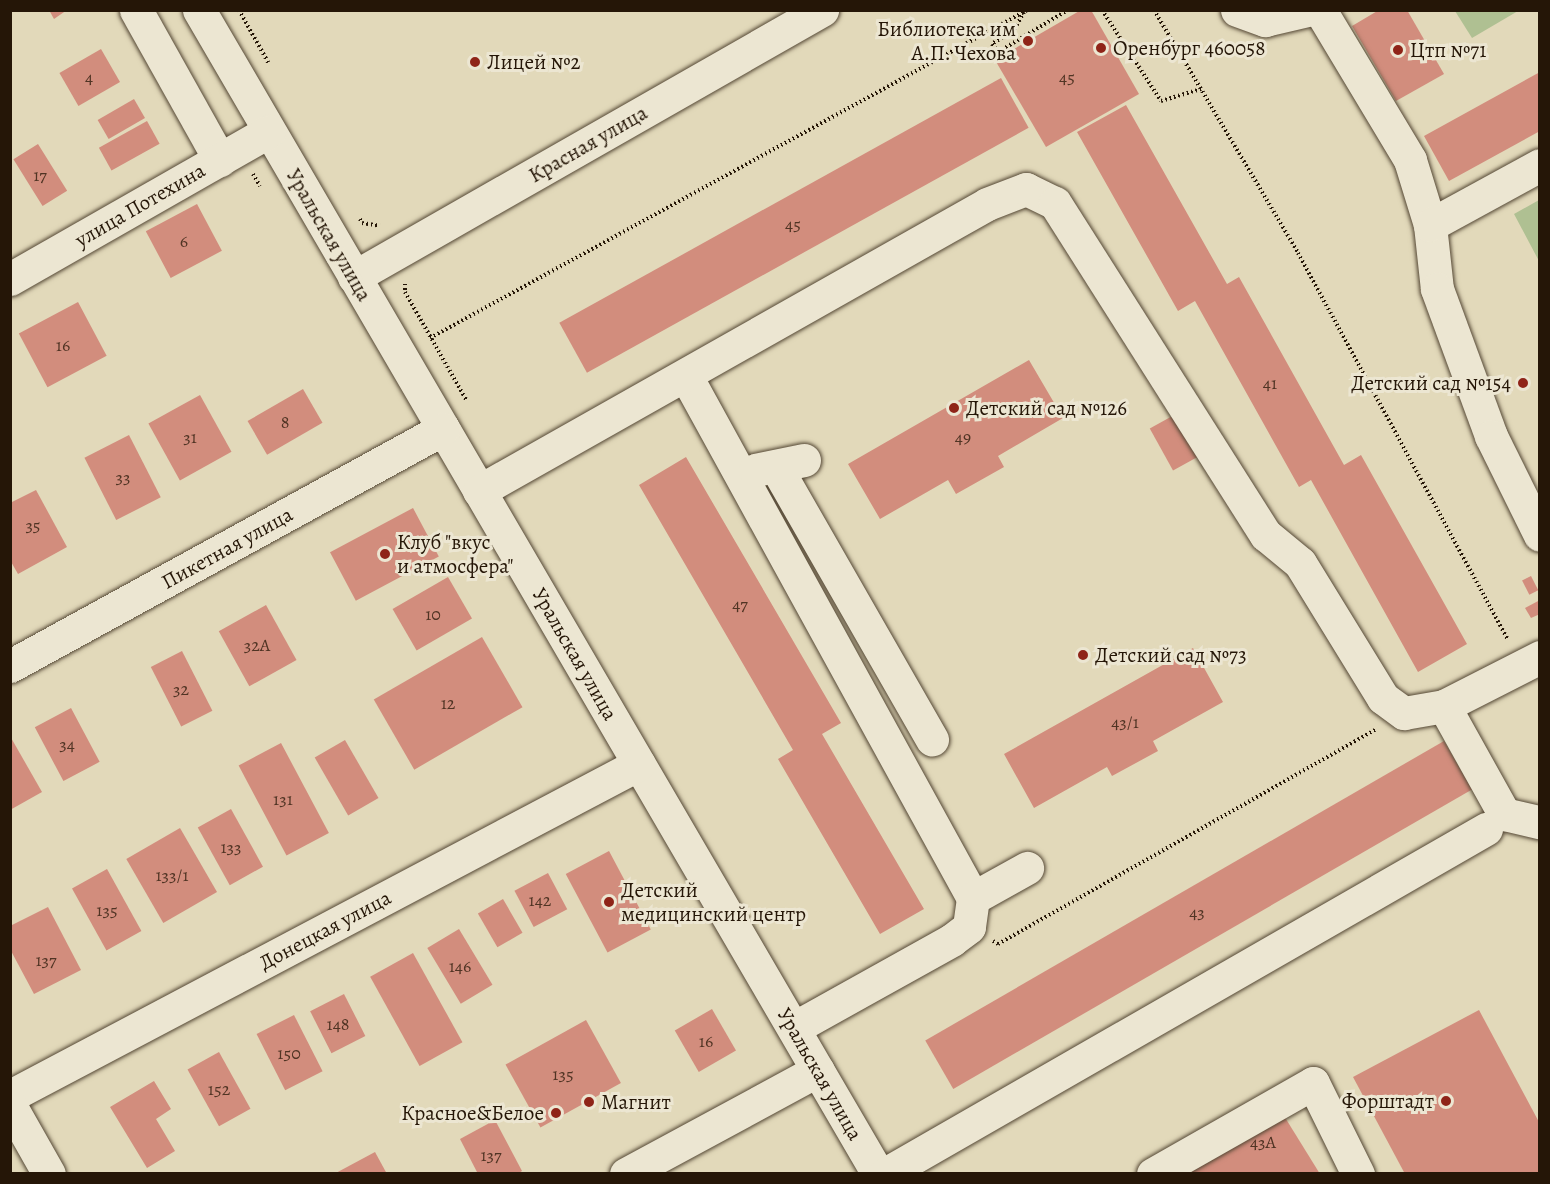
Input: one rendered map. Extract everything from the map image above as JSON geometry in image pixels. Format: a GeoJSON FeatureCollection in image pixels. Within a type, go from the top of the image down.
{"type":"FeatureCollection","features":[{"type":"Feature","properties":{"kind":"street"},"geometry":{"type":"LineString","coordinates":[[136,10],[220,160]]}},
{"type":"Feature","properties":{"kind":"street","name":"Уральская улица"},"geometry":{"type":"LineString","coordinates":[[199,10],[878,1173]]}},
{"type":"Feature","properties":{"kind":"street","name":"Красная улица"},"geometry":{"type":"LineString","coordinates":[[354,278],[822,10]]}},
{"type":"Feature","properties":{"kind":"street"},"geometry":{"type":"LineString","coordinates":[[1237,10],[1265,20],[1308,10]]}},
{"type":"Feature","properties":{"kind":"street"},"geometry":{"type":"LineString","coordinates":[[1320,10],[1410,160],[1430,225],[1437,289],[1491,435],[1539,535]]}},
{"type":"Feature","properties":{"kind":"street","name":"улица Потехина"},"geometry":{"type":"LineString","coordinates":[[10,279],[269,132]]}},
{"type":"Feature","properties":{"kind":"street"},"geometry":{"type":"LineString","coordinates":[[1430,225],[1539,165]]}},
{"type":"Feature","properties":{"kind":"street"},"geometry":{"type":"LineString","coordinates":[[479,491],[987,204],[1026,189],[1055,203],[1266,536],[1300,563],[1366,675],[1383,698],[1404,713],[1444,706],[1530,661]]}},
{"type":"Feature","properties":{"kind":"street"},"geometry":{"type":"LineString","coordinates":[[686,376],[741,472],[896,759],[971,912]]}},
{"type":"Feature","properties":{"kind":"street","name":"Пикетная улица"},"geometry":{"type":"LineString","coordinates":[[10,666],[443,429]]}},
{"type":"Feature","properties":{"kind":"street"},"geometry":{"type":"LineString","coordinates":[[741,472],[790,463],[941,734],[896,759]]}},
{"type":"Feature","properties":{"kind":"street"},"geometry":{"type":"LineString","coordinates":[[1444,706],[1504,814],[1539,822]]}},
{"type":"Feature","properties":{"kind":"street","name":"Донецкая улица"},"geometry":{"type":"LineString","coordinates":[[10,1096],[639,764]]}},
{"type":"Feature","properties":{"kind":"street"},"geometry":{"type":"LineString","coordinates":[[885,1173],[1486,829]]}},
{"type":"Feature","properties":{"kind":"street"},"geometry":{"type":"LineString","coordinates":[[794,1028],[952,940],[971,912],[1028,868]]}},
{"type":"Feature","properties":{"kind":"street"},"geometry":{"type":"LineString","coordinates":[[626,1173],[818,1070]]}},
{"type":"Feature","properties":{"kind":"street"},"geometry":{"type":"LineString","coordinates":[[1153,1173],[1313,1083],[1358,1173]]}},
{"type":"Feature","properties":{"kind":"street"},"geometry":{"type":"LineString","coordinates":[[10,1105],[20,1144],[49,1173]]}},
{"type":"Feature","properties":{"kind":"path"},"geometry":{"type":"LineString","coordinates":[[1025,11],[1014,30],[992,44],[998,52],[1068,10]]}},
{"type":"Feature","properties":{"kind":"path"},"geometry":{"type":"LineString","coordinates":[[1102,10],[1161,101],[1201,89]]}},
{"type":"Feature","properties":{"kind":"path"},"geometry":{"type":"LineString","coordinates":[[1154,10],[1298,253],[1530,661]]}},
{"type":"Feature","properties":{"kind":"path"},"geometry":{"type":"LineString","coordinates":[[430,338],[1025,11]]}},
{"type":"Feature","properties":{"kind":"path"},"geometry":{"type":"LineString","coordinates":[[971,912],[998,944],[1404,713]]}},
{"type":"Feature","properties":{"kind":"green space"},"geometry":{"type":"Polygon","coordinates":[[[1455,11],[1518,11],[1472,38],[1455,11]]]}},
{"type":"Feature","properties":{"kind":"green space"},"geometry":{"type":"Polygon","coordinates":[[[1539,200],[1539,261],[1514,214],[1539,200]]]}},
{"type":"Feature","properties":{"kind":"building"},"geometry":{"type":"Polygon","coordinates":[[[49,10],[67,10],[54,19],[49,10]]]}},
{"type":"Feature","properties":{"kind":"building"},"geometry":{"type":"Polygon","coordinates":[[[1081,10],[1091,10],[1139,94],[1046,147],[995,60],[1081,10]]]}},
{"type":"Feature","properties":{"kind":"building","name":"Цтп №71"},"geometry":{"type":"Polygon","coordinates":[[[1379,10],[1407,10],[1444,74],[1396,101],[1352,26],[1379,10]]]}},
{"type":"Feature","properties":{"kind":"building"},"geometry":{"type":"Polygon","coordinates":[[[101,49],[120,82],[78,106],[59,73],[101,49]]]}},
{"type":"Feature","properties":{"kind":"building"},"geometry":{"type":"Polygon","coordinates":[[[1540,72],[1540,131],[1449,181],[1424,136],[1540,72]]]}},
{"type":"Feature","properties":{"kind":"building"},"geometry":{"type":"Polygon","coordinates":[[[1001,78],[1029,128],[587,373],[559,323],[1001,78]]]}},
{"type":"Feature","properties":{"kind":"building"},"geometry":{"type":"Polygon","coordinates":[[[134,99],[145,118],[109,139],[98,120],[134,99]]]}},
{"type":"Feature","properties":{"kind":"building"},"geometry":{"type":"Polygon","coordinates":[[[1126,105],[1227,284],[1239,277],[1344,465],[1361,455],[1467,644],[1418,672],[1311,480],[1299,487],[1195,301],[1178,311],[1077,132],[1126,105]]]}},
{"type":"Feature","properties":{"kind":"building"},"geometry":{"type":"Polygon","coordinates":[[[147,121],[160,144],[112,170],[99,148],[147,121]]]}},
{"type":"Feature","properties":{"kind":"building"},"geometry":{"type":"Polygon","coordinates":[[[38,144],[67,191],[43,206],[13,159],[38,144]]]}},
{"type":"Feature","properties":{"kind":"building"},"geometry":{"type":"Polygon","coordinates":[[[197,204],[222,251],[171,278],[146,231],[197,204]]]}},
{"type":"Feature","properties":{"kind":"building"},"geometry":{"type":"Polygon","coordinates":[[[78,302],[107,356],[47,387],[19,333],[78,302]]]}},
{"type":"Feature","properties":{"kind":"building"},"geometry":{"type":"Polygon","coordinates":[[[1029,360],[1063,418],[998,456],[1004,467],[956,494],[948,480],[880,519],[848,464],[1029,360]]]}},
{"type":"Feature","properties":{"kind":"building"},"geometry":{"type":"Polygon","coordinates":[[[303,389],[322,423],[267,455],[248,421],[303,389]]]}},
{"type":"Feature","properties":{"kind":"building"},"geometry":{"type":"Polygon","coordinates":[[[200,395],[232,452],[180,480],[148,424],[200,395]]]}},
{"type":"Feature","properties":{"kind":"building"},"geometry":{"type":"Polygon","coordinates":[[[1176,414],[1199,456],[1173,471],[1150,429],[1176,414]]]}},
{"type":"Feature","properties":{"kind":"building"},"geometry":{"type":"Polygon","coordinates":[[[129,435],[161,497],[116,520],[84,458],[129,435]]]}},
{"type":"Feature","properties":{"kind":"building"},"geometry":{"type":"Polygon","coordinates":[[[686,457],[841,723],[822,734],[924,909],[880,934],[778,759],[793,750],[639,485],[686,457]]]}},
{"type":"Feature","properties":{"kind":"building"},"geometry":{"type":"Polygon","coordinates":[[[36,490],[67,547],[18,574],[10,560],[10,503],[36,490]]]}},
{"type":"Feature","properties":{"kind":"building","name":"Клуб \"вкус и атмосфера\""},"geometry":{"type":"Polygon","coordinates":[[[413,508],[439,557],[356,601],[330,552],[413,508]]]}},
{"type":"Feature","properties":{"kind":"building"},"geometry":{"type":"Polygon","coordinates":[[[1531,576],[1538,590],[1529,595],[1522,581],[1531,576]]]}},
{"type":"Feature","properties":{"kind":"building"},"geometry":{"type":"Polygon","coordinates":[[[448,577],[472,619],[417,651],[393,609],[448,577]]]}},
{"type":"Feature","properties":{"kind":"building"},"geometry":{"type":"Polygon","coordinates":[[[1540,600],[1540,614],[1531,618],[1525,608],[1540,600]]]}},
{"type":"Feature","properties":{"kind":"building"},"geometry":{"type":"Polygon","coordinates":[[[266,605],[297,660],[249,686],[219,631],[266,605]]]}},
{"type":"Feature","properties":{"kind":"building"},"geometry":{"type":"Polygon","coordinates":[[[482,637],[522,707],[414,770],[374,700],[482,637]]]}},
{"type":"Feature","properties":{"kind":"building"},"geometry":{"type":"Polygon","coordinates":[[[1193,648],[1223,702],[1153,741],[1158,751],[1112,776],[1107,767],[1034,808],[1004,754],[1193,648]]]}},
{"type":"Feature","properties":{"kind":"building"},"geometry":{"type":"Polygon","coordinates":[[[182,651],[212,711],[181,727],[151,667],[182,651]]]}},
{"type":"Feature","properties":{"kind":"building"},"geometry":{"type":"Polygon","coordinates":[[[71,708],[100,762],[63,781],[35,727],[71,708]]]}},
{"type":"Feature","properties":{"kind":"building"},"geometry":{"type":"Polygon","coordinates":[[[10,736],[42,792],[10,810],[10,736]]]}},
{"type":"Feature","properties":{"kind":"building"},"geometry":{"type":"Polygon","coordinates":[[[345,740],[379,798],[348,816],[315,758],[345,740]]]}},
{"type":"Feature","properties":{"kind":"building"},"geometry":{"type":"Polygon","coordinates":[[[1444,741],[1472,789],[953,1089],[925,1040],[1444,741]]]}},
{"type":"Feature","properties":{"kind":"building"},"geometry":{"type":"Polygon","coordinates":[[[281,743],[329,833],[287,856],[239,766],[281,743]]]}},
{"type":"Feature","properties":{"kind":"building"},"geometry":{"type":"Polygon","coordinates":[[[231,809],[263,867],[230,885],[198,827],[231,809]]]}},
{"type":"Feature","properties":{"kind":"building"},"geometry":{"type":"Polygon","coordinates":[[[180,828],[217,892],[163,923],[126,859],[180,828]]]}},
{"type":"Feature","properties":{"kind":"building","name":"Детский медицинский центр"},"geometry":{"type":"Polygon","coordinates":[[[609,851],[651,930],[608,953],[566,874],[609,851]]]}},
{"type":"Feature","properties":{"kind":"building"},"geometry":{"type":"Polygon","coordinates":[[[107,869],[141,931],[106,950],[72,888],[107,869]]]}},
{"type":"Feature","properties":{"kind":"building"},"geometry":{"type":"Polygon","coordinates":[[[548,873],[567,909],[534,927],[514,891],[548,873]]]}},
{"type":"Feature","properties":{"kind":"building"},"geometry":{"type":"Polygon","coordinates":[[[503,899],[522,933],[497,947],[478,914],[503,899]]]}},
{"type":"Feature","properties":{"kind":"building"},"geometry":{"type":"Polygon","coordinates":[[[48,907],[81,970],[34,994],[10,949],[10,926],[48,907]]]}},
{"type":"Feature","properties":{"kind":"building"},"geometry":{"type":"Polygon","coordinates":[[[459,929],[492,985],[461,1004],[427,948],[459,929]]]}},
{"type":"Feature","properties":{"kind":"building"},"geometry":{"type":"Polygon","coordinates":[[[413,953],[462,1042],[420,1066],[370,977],[413,953]]]}},
{"type":"Feature","properties":{"kind":"building"},"geometry":{"type":"Polygon","coordinates":[[[344,994],[365,1036],[331,1053],[310,1011],[344,994]]]}},
{"type":"Feature","properties":{"kind":"building"},"geometry":{"type":"Polygon","coordinates":[[[712,1009],[736,1051],[699,1072],[675,1030],[712,1009]]]}},
{"type":"Feature","properties":{"kind":"building","name":"Форштадт"},"geometry":{"type":"Polygon","coordinates":[[[1479,1010],[1540,1124],[1540,1174],[1405,1174],[1353,1077],[1479,1010]]]}},
{"type":"Feature","properties":{"kind":"building"},"geometry":{"type":"Polygon","coordinates":[[[294,1015],[323,1071],[285,1090],[257,1034],[294,1015]]]}},
{"type":"Feature","properties":{"kind":"building"},"geometry":{"type":"Polygon","coordinates":[[[586,1020],[621,1083],[540,1128],[506,1065],[586,1020]]]}},
{"type":"Feature","properties":{"kind":"building"},"geometry":{"type":"Polygon","coordinates":[[[219,1052],[251,1109],[219,1126],[188,1069],[219,1052]]]}},
{"type":"Feature","properties":{"kind":"building"},"geometry":{"type":"Polygon","coordinates":[[[154,1081],[171,1109],[156,1119],[175,1151],[147,1168],[110,1107],[154,1081]]]}},
{"type":"Feature","properties":{"kind":"building"},"geometry":{"type":"Polygon","coordinates":[[[1281,1111],[1320,1174],[1171,1174],[1281,1111]]]}},
{"type":"Feature","properties":{"kind":"building"},"geometry":{"type":"Polygon","coordinates":[[[495,1120],[522,1171],[517,1174],[478,1174],[460,1139],[495,1120]]]}},
{"type":"Feature","properties":{"kind":"building"},"geometry":{"type":"Polygon","coordinates":[[[375,1152],[387,1174],[334,1174],[375,1152]]]}},
{"type":"Feature","properties":{"kind":"place","name":"Библиотека им А.П. Чехова"},"geometry":{"type":"Point","coordinates":[1028,41]}},
{"type":"Feature","properties":{"kind":"place","name":"Оренбург 460058"},"geometry":{"type":"Point","coordinates":[1101,48]}},
{"type":"Feature","properties":{"kind":"place","name":"Цтп №71"},"geometry":{"type":"Point","coordinates":[1398,50]}},
{"type":"Feature","properties":{"kind":"place","name":"Лицей №2"},"geometry":{"type":"Point","coordinates":[475,62]}},
{"type":"Feature","properties":{"kind":"place","name":"Детский сад №154"},"geometry":{"type":"Point","coordinates":[1523,383]}},
{"type":"Feature","properties":{"kind":"place","name":"Детский сад №126"},"geometry":{"type":"Point","coordinates":[954,408]}},
{"type":"Feature","properties":{"kind":"place","name":"Клуб \"вкус и атмосфера\""},"geometry":{"type":"Point","coordinates":[385,554]}},
{"type":"Feature","properties":{"kind":"place","name":"Детский сад №73"},"geometry":{"type":"Point","coordinates":[1083,655]}},
{"type":"Feature","properties":{"kind":"place","name":"Детский медицинский центр"},"geometry":{"type":"Point","coordinates":[609,902]}},
{"type":"Feature","properties":{"kind":"place","name":"Форштадт"},"geometry":{"type":"Point","coordinates":[1446,1101]}},
{"type":"Feature","properties":{"kind":"place","name":"Магнит"},"geometry":{"type":"Point","coordinates":[589,1102]}},
{"type":"Feature","properties":{"kind":"place","name":"Красное&Белое"},"geometry":{"type":"Point","coordinates":[556,1113]}}]}
